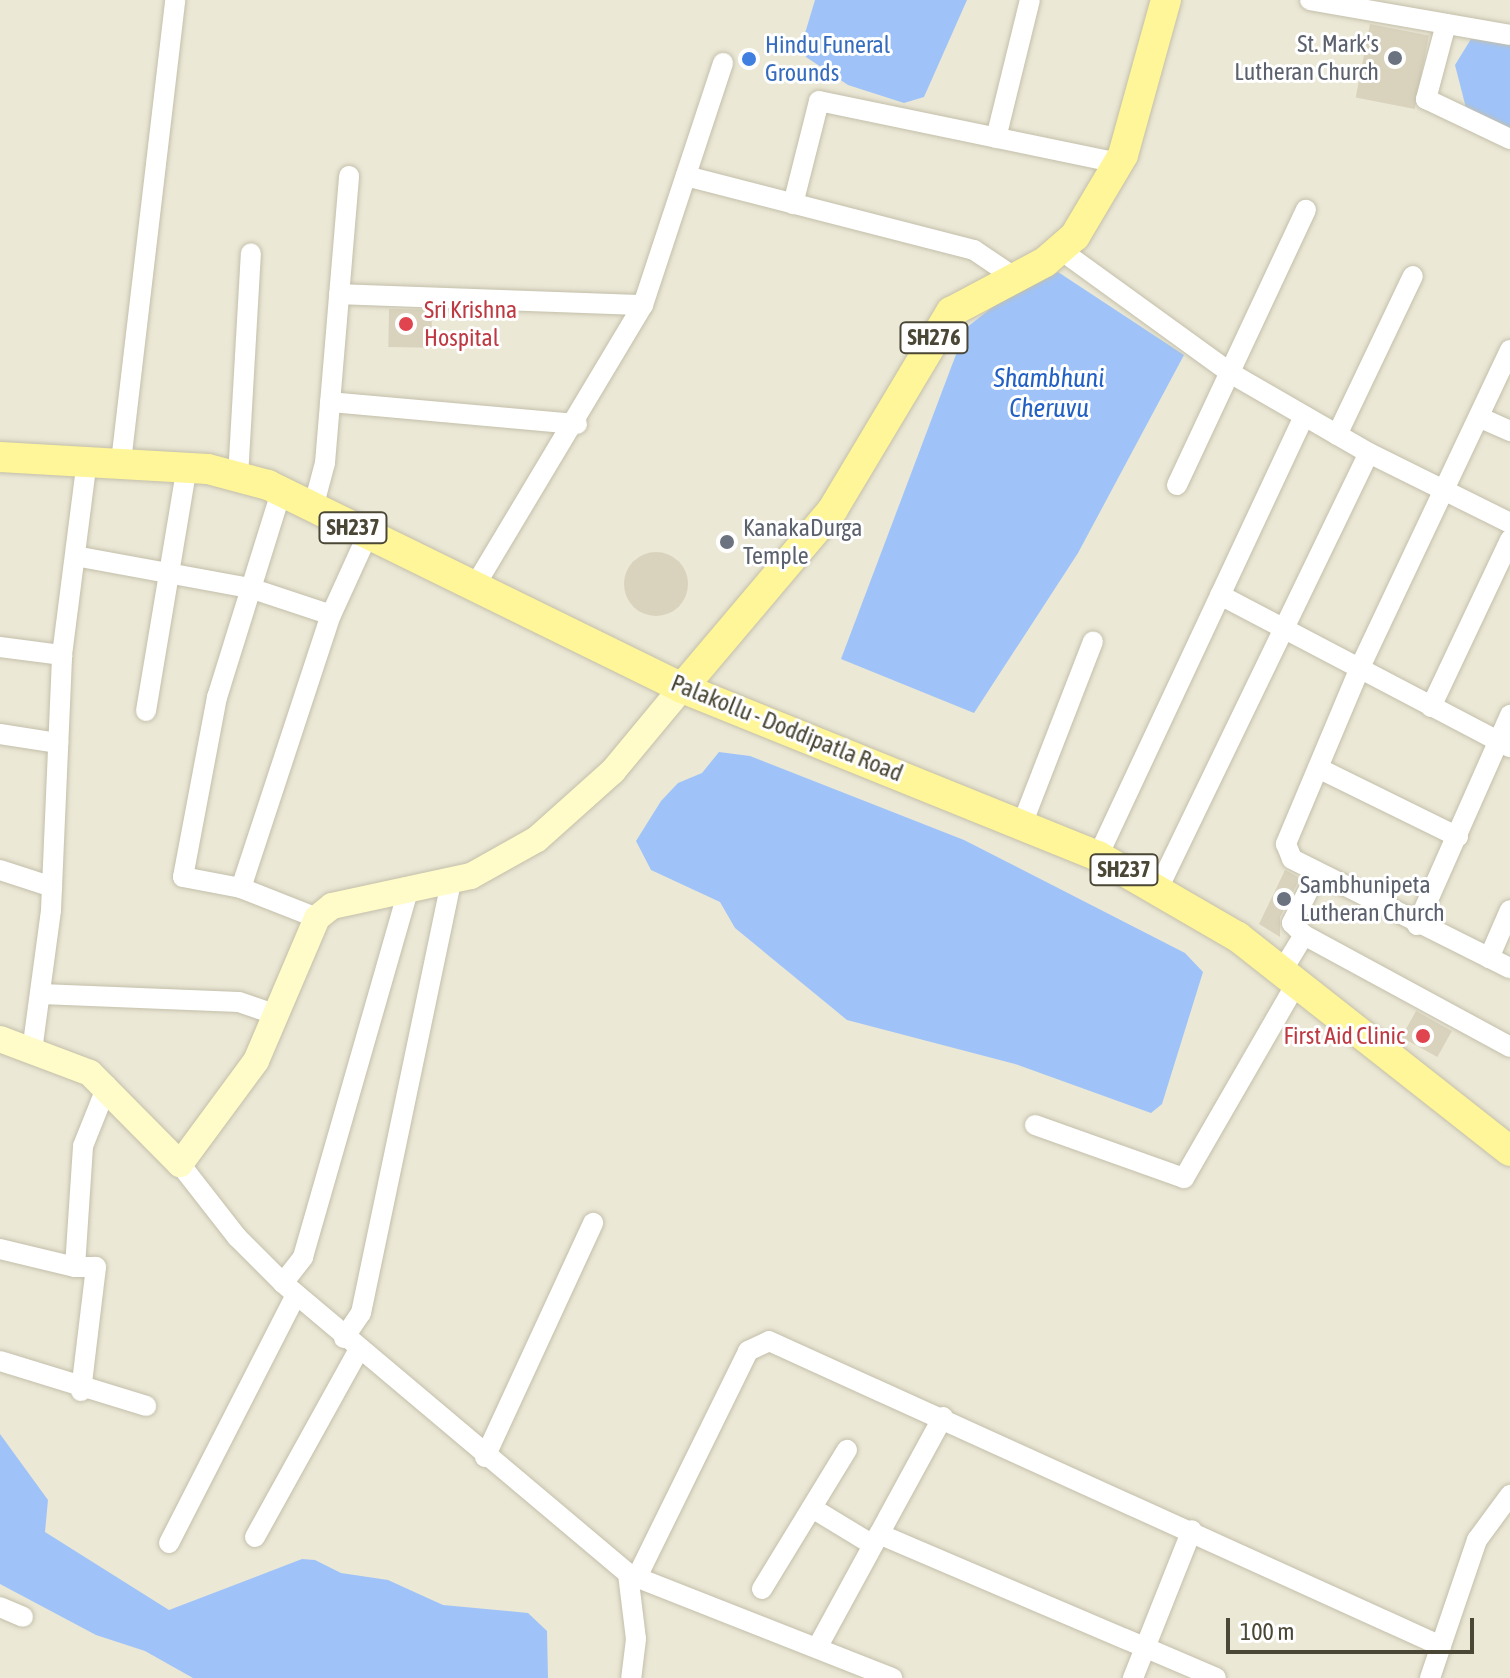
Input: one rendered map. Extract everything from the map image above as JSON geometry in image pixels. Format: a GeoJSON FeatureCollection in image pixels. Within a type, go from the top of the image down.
{"type":"FeatureCollection","features":[{"type":"Feature","properties":{"kind":"main road","name":"SH276"},"geometry":{"type":"LineString","coordinates":[[682,688],[833,509],[951,312],[1062,251],[1118,163],[1166,0]]}},
{"type":"Feature","properties":{"kind":"main road","name":"Palakollu - Doddipatla Road"},"geometry":{"type":"LineString","coordinates":[[0,457],[187,467],[238,477],[281,492],[473,589],[682,688],[912,777],[1021,827],[1098,856],[1158,889],[1290,977],[1510,1151]]}},
{"type":"Feature","properties":{"kind":"street"},"geometry":{"type":"LineString","coordinates":[[121,462],[175,0]]}},
{"type":"Feature","properties":{"kind":"street"},"geometry":{"type":"LineString","coordinates":[[996,138],[1030,0]]}},
{"type":"Feature","properties":{"kind":"street"},"geometry":{"type":"LineString","coordinates":[[1310,0],[1372,7],[1510,35]]}},
{"type":"Feature","properties":{"kind":"street"},"geometry":{"type":"LineString","coordinates":[[1446,24],[1426,99],[1510,139]]}},
{"type":"Feature","properties":{"kind":"street"},"geometry":{"type":"LineString","coordinates":[[473,589],[577,424],[643,305],[723,63]]}},
{"type":"Feature","properties":{"kind":"street"},"geometry":{"type":"LineString","coordinates":[[793,204],[819,101],[1118,163]]}},
{"type":"Feature","properties":{"kind":"street"},"geometry":{"type":"LineString","coordinates":[[313,508],[325,463],[349,176]]}},
{"type":"Feature","properties":{"kind":"street"},"geometry":{"type":"LineString","coordinates":[[686,176],[974,250],[1014,277]]}},
{"type":"Feature","properties":{"kind":"street"},"geometry":{"type":"LineString","coordinates":[[1177,485],[1232,374],[1306,210]]}},
{"type":"Feature","properties":{"kind":"street"},"geometry":{"type":"LineString","coordinates":[[1062,251],[1232,374],[1369,453],[1510,523]]}},
{"type":"Feature","properties":{"kind":"street"},"geometry":{"type":"LineString","coordinates":[[238,477],[251,253]]}},
{"type":"Feature","properties":{"kind":"street"},"geometry":{"type":"LineString","coordinates":[[1337,435],[1413,276]]}},
{"type":"Feature","properties":{"kind":"street"},"geometry":{"type":"LineString","coordinates":[[339,294],[643,305]]}},
{"type":"Feature","properties":{"kind":"street"},"geometry":{"type":"LineString","coordinates":[[1510,350],[1483,419],[1359,670],[1286,844],[1292,859],[1317,873],[1417,925],[1510,968]]}},
{"type":"Feature","properties":{"kind":"street"},"geometry":{"type":"LineString","coordinates":[[330,402],[577,424]]}},
{"type":"Feature","properties":{"kind":"street"},"geometry":{"type":"LineString","coordinates":[[1098,856],[1304,417]]}},
{"type":"Feature","properties":{"kind":"street"},"geometry":{"type":"LineString","coordinates":[[1483,419],[1510,431]]}},
{"type":"Feature","properties":{"kind":"street"},"geometry":{"type":"LineString","coordinates":[[1158,889],[1369,453]]}},
{"type":"Feature","properties":{"kind":"street"},"geometry":{"type":"LineString","coordinates":[[32,1051],[52,887],[62,655],[87,461]]}},
{"type":"Feature","properties":{"kind":"street"},"geometry":{"type":"LineString","coordinates":[[146,711],[187,467]]}},
{"type":"Feature","properties":{"kind":"street"},"geometry":{"type":"LineString","coordinates":[[281,492],[217,697],[183,877],[241,888],[317,918]]}},
{"type":"Feature","properties":{"kind":"street"},"geometry":{"type":"LineString","coordinates":[[241,888],[331,615],[367,536]]}},
{"type":"Feature","properties":{"kind":"street"},"geometry":{"type":"LineString","coordinates":[[1431,707],[1510,540]]}},
{"type":"Feature","properties":{"kind":"street"},"geometry":{"type":"LineString","coordinates":[[75,556],[250,588],[331,615]]}},
{"type":"Feature","properties":{"kind":"street"},"geometry":{"type":"LineString","coordinates":[[1220,595],[1284,634],[1504,744]]}},
{"type":"Feature","properties":{"kind":"street"},"geometry":{"type":"LineString","coordinates":[[1021,827],[1093,641]]}},
{"type":"Feature","properties":{"kind":"street"},"geometry":{"type":"LineString","coordinates":[[0,647],[62,655]]}},
{"type":"Feature","properties":{"kind":"street"},"geometry":{"type":"LineString","coordinates":[[180,1164],[256,1061],[317,918],[332,906],[407,894],[451,882],[537,839],[613,771],[682,688]]}},
{"type":"Feature","properties":{"kind":"street"},"geometry":{"type":"LineString","coordinates":[[1417,925],[1504,744],[1510,715]]}},
{"type":"Feature","properties":{"kind":"street"},"geometry":{"type":"LineString","coordinates":[[0,734],[58,743]]}},
{"type":"Feature","properties":{"kind":"street"},"geometry":{"type":"LineString","coordinates":[[1318,768],[1458,837]]}},
{"type":"Feature","properties":{"kind":"street"},"geometry":{"type":"LineString","coordinates":[[0,870],[52,887]]}},
{"type":"Feature","properties":{"kind":"street"},"geometry":{"type":"LineString","coordinates":[[1317,873],[1292,923],[1304,935],[1510,1047]]}},
{"type":"Feature","properties":{"kind":"street"},"geometry":{"type":"LineString","coordinates":[[255,1537],[351,1344],[361,1313],[451,882]]}},
{"type":"Feature","properties":{"kind":"street"},"geometry":{"type":"LineString","coordinates":[[169,1543],[303,1257],[407,894]]}},
{"type":"Feature","properties":{"kind":"street"},"geometry":{"type":"LineString","coordinates":[[1489,958],[1510,910]]}},
{"type":"Feature","properties":{"kind":"street"},"geometry":{"type":"LineString","coordinates":[[1035,1125],[1184,1178],[1290,977],[1304,935]]}},
{"type":"Feature","properties":{"kind":"street"},"geometry":{"type":"LineString","coordinates":[[41,994],[239,1002],[274,1014]]}},
{"type":"Feature","properties":{"kind":"street"},"geometry":{"type":"LineString","coordinates":[[0,1039],[107,1086],[180,1164],[237,1237],[290,1289],[485,1457],[632,1575],[817,1648],[857,1672],[892,1678]]}},
{"type":"Feature","properties":{"kind":"street"},"geometry":{"type":"LineString","coordinates":[[75,1267],[83,1146],[107,1086]]}},
{"type":"Feature","properties":{"kind":"street"},"geometry":{"type":"LineString","coordinates":[[485,1457],[593,1223]]}},
{"type":"Feature","properties":{"kind":"street"},"geometry":{"type":"LineString","coordinates":[[0,1249],[75,1267],[96,1267],[81,1391]]}},
{"type":"Feature","properties":{"kind":"street"},"geometry":{"type":"LineString","coordinates":[[631,1678],[636,1639],[632,1575],[752,1344],[769,1341],[1192,1530],[1441,1646]]}},
{"type":"Feature","properties":{"kind":"street"},"geometry":{"type":"LineString","coordinates":[[0,1361],[81,1391],[146,1406]]}},
{"type":"Feature","properties":{"kind":"street"},"geometry":{"type":"LineString","coordinates":[[817,1648],[943,1417]]}},
{"type":"Feature","properties":{"kind":"street"},"geometry":{"type":"LineString","coordinates":[[762,1589],[847,1450]]}},
{"type":"Feature","properties":{"kind":"street"},"geometry":{"type":"LineString","coordinates":[[1430,1678],[1477,1540],[1510,1495]]}},
{"type":"Feature","properties":{"kind":"street"},"geometry":{"type":"LineString","coordinates":[[812,1508],[876,1539],[1216,1678]]}},
{"type":"Feature","properties":{"kind":"street"},"geometry":{"type":"LineString","coordinates":[[1133,1678],[1192,1530]]}},
{"type":"Feature","properties":{"kind":"street"},"geometry":{"type":"LineString","coordinates":[[0,1607],[23,1617]]}},
{"type":"Feature","properties":{"kind":"shaded area"},"geometry":{"type":"Polygon","coordinates":[[[0,0],[1510,0],[1510,1678],[0,1678],[0,0]]]}},
{"type":"Feature","properties":{"kind":"water"},"geometry":{"type":"Polygon","coordinates":[[[815,0],[967,0],[924,97],[904,103],[848,85],[806,57],[803,40],[815,0]]]}},
{"type":"Feature","properties":{"kind":"water"},"geometry":{"type":"Polygon","coordinates":[[[1471,39],[1510,44],[1510,136],[1466,108],[1455,65],[1471,39]]]}},
{"type":"Feature","properties":{"kind":"water","name":"Shambhuni Cheruvu"},"geometry":{"type":"Polygon","coordinates":[[[1058,272],[1184,355],[1078,553],[974,713],[841,659],[966,328],[999,302],[1058,272]]]}},
{"type":"Feature","properties":{"kind":"water"},"geometry":{"type":"Polygon","coordinates":[[[719,752],[750,756],[964,840],[1185,953],[1203,972],[1162,1104],[1151,1113],[1015,1064],[847,1020],[735,928],[720,902],[651,870],[636,841],[661,801],[678,783],[702,773],[719,752]]]}},
{"type":"Feature","properties":{"kind":"water"},"geometry":{"type":"Polygon","coordinates":[[[0,1434],[48,1500],[45,1532],[169,1610],[302,1559],[315,1560],[341,1573],[388,1580],[443,1605],[528,1613],[547,1631],[548,1678],[193,1678],[145,1651],[96,1635],[0,1584],[0,1434]]]}},
{"type":"Feature","properties":{"kind":"building","name":"St. Mark's Lutheran Church"},"geometry":{"type":"Polygon","coordinates":[[[1370,24],[1429,35],[1415,109],[1356,98],[1370,24]]]}},
{"type":"Feature","properties":{"kind":"building"},"geometry":{"type":"Polygon","coordinates":[[[389,309],[432,310],[431,348],[388,347],[389,309]]]}},
{"type":"Feature","properties":{"kind":"building"},"geometry":{"type":"Polygon","coordinates":[[[656,552],[674,558],[682,566],[688,584],[682,602],[674,610],[656,616],[638,610],[630,602],[624,584],[630,566],[638,558],[656,552]]]}},
{"type":"Feature","properties":{"kind":"building","name":"Sambhunipeta Lutheran Church"},"geometry":{"type":"Polygon","coordinates":[[[1285,870],[1300,878],[1280,917],[1280,937],[1259,924],[1285,870]]]}},
{"type":"Feature","properties":{"kind":"building"},"geometry":{"type":"Polygon","coordinates":[[[1416,1011],[1452,1031],[1437,1057],[1401,1037],[1416,1011]]]}},
{"type":"Feature","properties":{"kind":"place","name":"St. Mark's Lutheran Church"},"geometry":{"type":"Point","coordinates":[1395,58]}},
{"type":"Feature","properties":{"kind":"place","name":"Hindu Funeral Grounds"},"geometry":{"type":"Point","coordinates":[749,59]}},
{"type":"Feature","properties":{"kind":"place","name":"Sri Krishna Hospital"},"geometry":{"type":"Point","coordinates":[406,324]}},
{"type":"Feature","properties":{"kind":"place","name":"KanakaDurga Temple"},"geometry":{"type":"Point","coordinates":[727,542]}},
{"type":"Feature","properties":{"kind":"place","name":"Sambhunipeta Lutheran Church"},"geometry":{"type":"Point","coordinates":[1284,899]}},
{"type":"Feature","properties":{"kind":"place","name":"First Aid Clinic"},"geometry":{"type":"Point","coordinates":[1423,1036]}}]}
